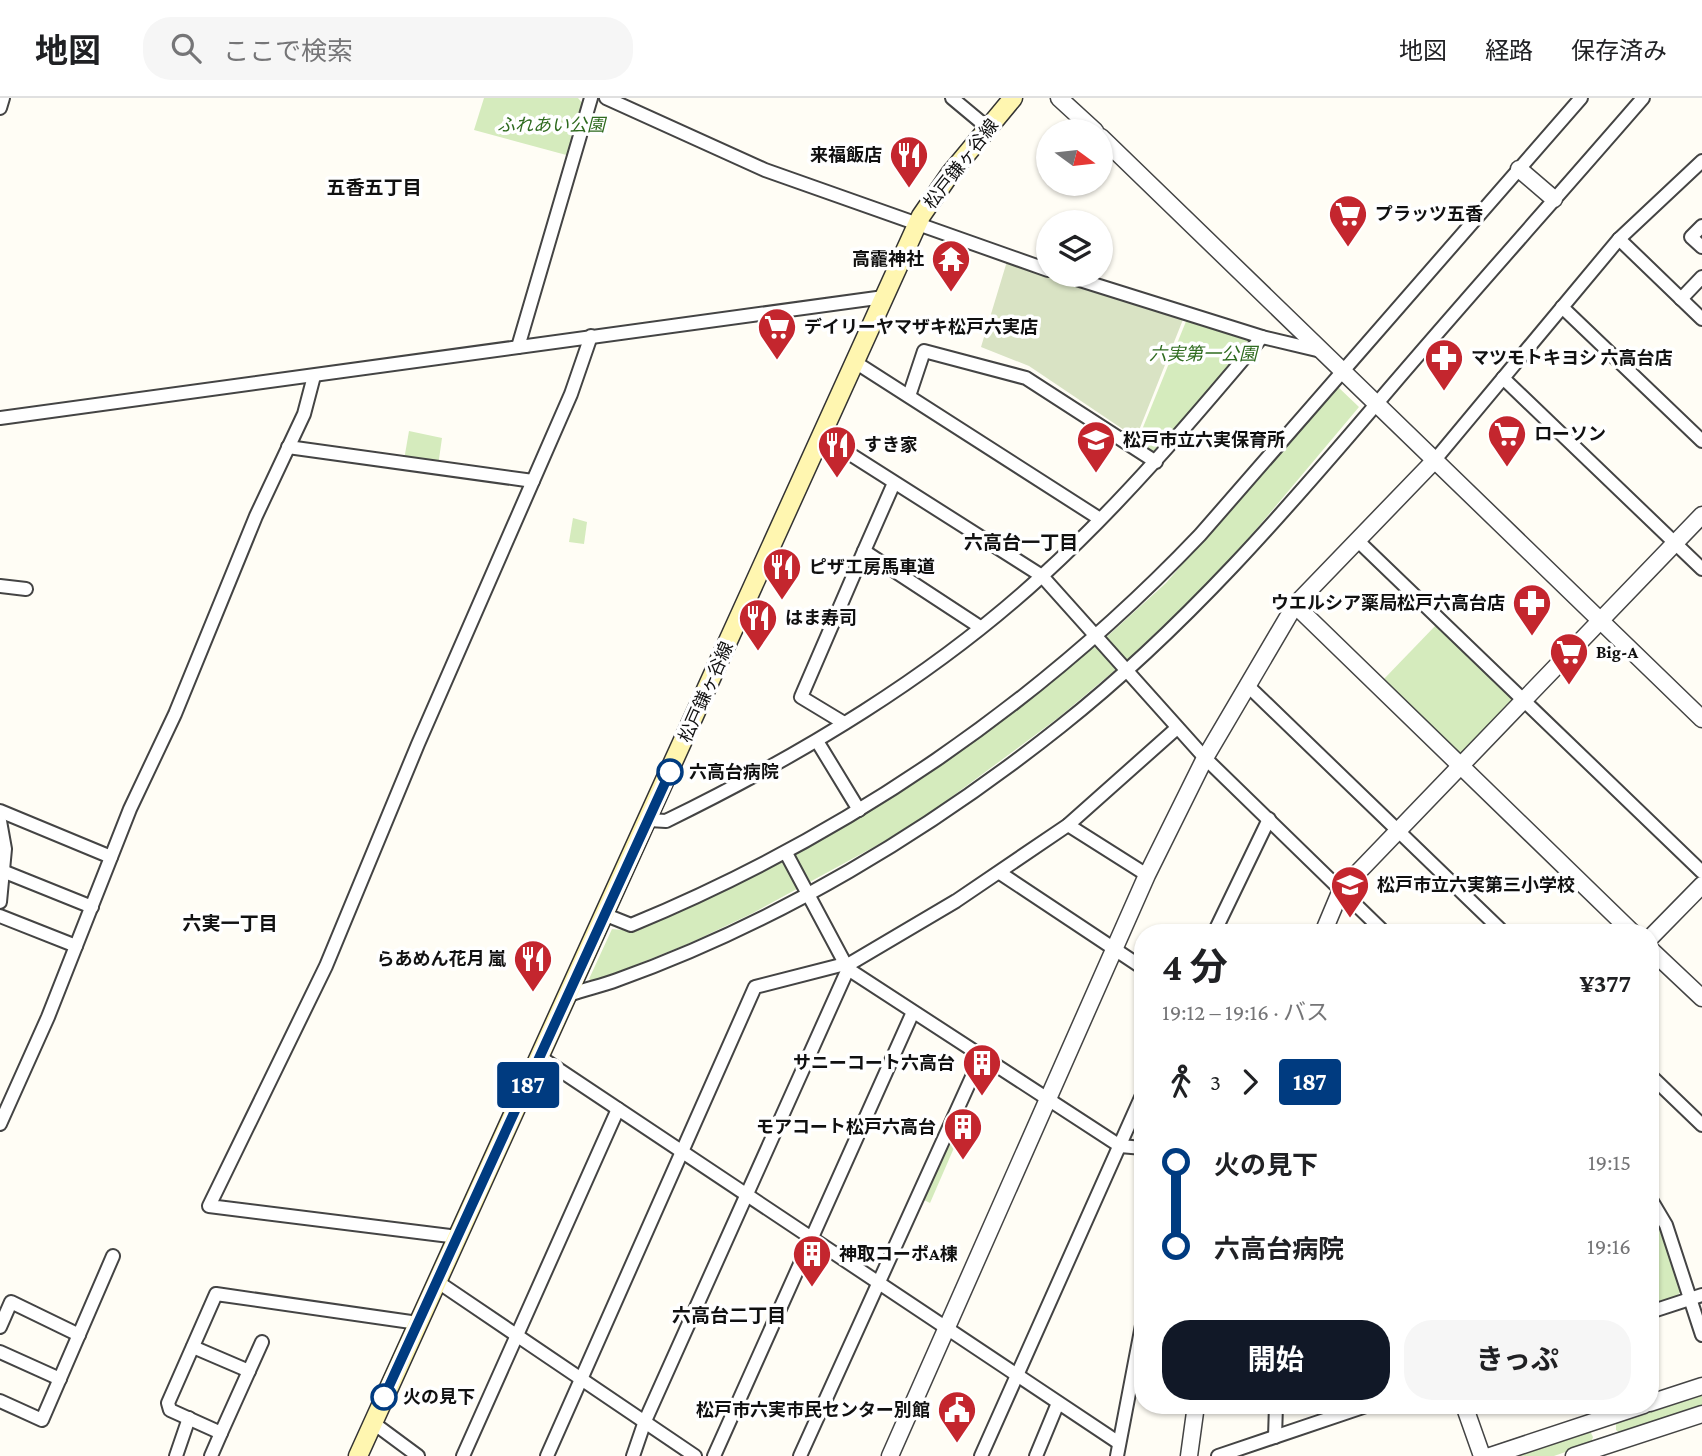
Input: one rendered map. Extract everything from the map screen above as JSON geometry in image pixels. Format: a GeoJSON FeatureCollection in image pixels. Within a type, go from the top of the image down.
{"type":"FeatureCollection","features":[{"type":"Feature","properties":{"kind":"main road","name":"松戸鎌ヶ谷線"},"geometry":{"type":"LineString","coordinates":[[358,1456],[606,915],[917,224],[932,199],[1013,98]]}},
{"type":"Feature","properties":{"kind":"street"},"geometry":{"type":"LineString","coordinates":[[0,107],[3,98]]}},
{"type":"Feature","properties":{"kind":"street"},"geometry":{"type":"LineString","coordinates":[[519,347],[591,98]]}},
{"type":"Feature","properties":{"kind":"street"},"geometry":{"type":"LineString","coordinates":[[606,98],[765,170],[1036,266]]}},
{"type":"Feature","properties":{"kind":"street"},"geometry":{"type":"LineString","coordinates":[[952,98],[988,128]]}},
{"type":"Feature","properties":{"kind":"street"},"geometry":{"type":"LineString","coordinates":[[1059,98],[1082,119]]}},
{"type":"Feature","properties":{"kind":"street"},"geometry":{"type":"LineString","coordinates":[[606,915],[631,925],[786,853],[859,810],[980,730],[1095,637],[1200,535],[1581,98]]}},
{"type":"Feature","properties":{"kind":"street"},"geometry":{"type":"LineString","coordinates":[[569,995],[616,981],[674,957],[808,893],[879,852],[987,782],[1062,725],[1126,671],[1224,576],[1643,98]]}},
{"type":"Feature","properties":{"kind":"street"},"geometry":{"type":"LineString","coordinates":[[1113,149],[1702,719]]}},
{"type":"Feature","properties":{"kind":"street"},"geometry":{"type":"LineString","coordinates":[[890,1456],[1147,876],[1205,758],[1295,605],[1434,461],[1619,239],[1702,160]]}},
{"type":"Feature","properties":{"kind":"street"},"geometry":{"type":"LineString","coordinates":[[1519,169],[1554,200]]}},
{"type":"Feature","properties":{"kind":"street"},"geometry":{"type":"LineString","coordinates":[[1702,226],[1691,237],[1702,247]]}},
{"type":"Feature","properties":{"kind":"street"},"geometry":{"type":"LineString","coordinates":[[1619,239],[1702,319]]}},
{"type":"Feature","properties":{"kind":"street"},"geometry":{"type":"LineString","coordinates":[[1681,299],[1702,277]]}},
{"type":"Feature","properties":{"kind":"street"},"geometry":{"type":"LineString","coordinates":[[1102,287],[1262,337],[1321,351]]}},
{"type":"Feature","properties":{"kind":"street"},"geometry":{"type":"LineString","coordinates":[[0,418],[884,297]]}},
{"type":"Feature","properties":{"kind":"street"},"geometry":{"type":"LineString","coordinates":[[1562,307],[1702,441]]}},
{"type":"Feature","properties":{"kind":"street"},"geometry":{"type":"LineString","coordinates":[[458,1237],[209,1206],[326,966],[572,394],[591,336]]}},
{"type":"Feature","properties":{"kind":"street"},"geometry":{"type":"LineString","coordinates":[[649,820],[666,821],[817,741],[980,627],[1042,576],[1100,519],[1156,461],[1262,337]]}},
{"type":"Feature","properties":{"kind":"street"},"geometry":{"type":"LineString","coordinates":[[909,396],[924,351],[1000,371],[1026,378],[1156,461]]}},
{"type":"Feature","properties":{"kind":"street"},"geometry":{"type":"LineString","coordinates":[[855,362],[1100,519]]}},
{"type":"Feature","properties":{"kind":"street"},"geometry":{"type":"LineString","coordinates":[[0,1124],[111,857],[176,714],[242,550],[304,414],[314,376]]}},
{"type":"Feature","properties":{"kind":"street"},"geometry":{"type":"LineString","coordinates":[[1503,378],[1702,569]]}},
{"type":"Feature","properties":{"kind":"street"},"geometry":{"type":"LineString","coordinates":[[820,435],[1042,576],[1205,758],[1376,924]]}},
{"type":"Feature","properties":{"kind":"street"},"geometry":{"type":"LineString","coordinates":[[288,447],[533,481]]}},
{"type":"Feature","properties":{"kind":"street"},"geometry":{"type":"LineString","coordinates":[[844,723],[801,696],[894,483]]}},
{"type":"Feature","properties":{"kind":"street"},"geometry":{"type":"LineString","coordinates":[[1327,924],[1341,890],[1702,515]]}},
{"type":"Feature","properties":{"kind":"street"},"geometry":{"type":"LineString","coordinates":[[1357,540],[1702,872]]}},
{"type":"Feature","properties":{"kind":"street"},"geometry":{"type":"LineString","coordinates":[[864,551],[980,627]]}},
{"type":"Feature","properties":{"kind":"street"},"geometry":{"type":"LineString","coordinates":[[0,586],[26,589]]}},
{"type":"Feature","properties":{"kind":"street"},"geometry":{"type":"LineString","coordinates":[[1295,605],[1624,924]]}},
{"type":"Feature","properties":{"kind":"street"},"geometry":{"type":"LineString","coordinates":[[1247,685],[1495,924]]}},
{"type":"Feature","properties":{"kind":"street"},"geometry":{"type":"LineString","coordinates":[[547,1456],[755,987],[846,966],[1000,873],[1068,825],[1177,727]]}},
{"type":"Feature","properties":{"kind":"street"},"geometry":{"type":"LineString","coordinates":[[817,741],[859,810]]}},
{"type":"Feature","properties":{"kind":"street"},"geometry":{"type":"LineString","coordinates":[[0,811],[111,857]]}},
{"type":"Feature","properties":{"kind":"street"},"geometry":{"type":"LineString","coordinates":[[1218,924],[1269,819]]}},
{"type":"Feature","properties":{"kind":"street"},"geometry":{"type":"LineString","coordinates":[[0,821],[5,872],[0,902]]}},
{"type":"Feature","properties":{"kind":"street"},"geometry":{"type":"LineString","coordinates":[[1068,825],[1147,876]]}},
{"type":"Feature","properties":{"kind":"street"},"geometry":{"type":"LineString","coordinates":[[786,853],[846,966],[1047,1101],[1120,1146],[1134,1147]]}},
{"type":"Feature","properties":{"kind":"street"},"geometry":{"type":"LineString","coordinates":[[5,872],[92,906]]}},
{"type":"Feature","properties":{"kind":"street"},"geometry":{"type":"LineString","coordinates":[[1000,873],[1134,962]]}},
{"type":"Feature","properties":{"kind":"street"},"geometry":{"type":"LineString","coordinates":[[1659,930],[1702,885]]}},
{"type":"Feature","properties":{"kind":"street"},"geometry":{"type":"LineString","coordinates":[[0,916],[76,946]]}},
{"type":"Feature","properties":{"kind":"street"},"geometry":{"type":"LineString","coordinates":[[1659,957],[1702,998]]}},
{"type":"Feature","properties":{"kind":"street"},"geometry":{"type":"LineString","coordinates":[[633,1456],[645,1421],[846,966]]}},
{"type":"Feature","properties":{"kind":"street"},"geometry":{"type":"LineString","coordinates":[[714,1456],[913,1012]]}},
{"type":"Feature","properties":{"kind":"street"},"geometry":{"type":"LineString","coordinates":[[540,1057],[1058,1403],[1118,1450],[1134,1367]]}},
{"type":"Feature","properties":{"kind":"street"},"geometry":{"type":"LineString","coordinates":[[800,1456],[981,1057]]}},
{"type":"Feature","properties":{"kind":"street"},"geometry":{"type":"LineString","coordinates":[[1659,1084],[1702,1125]]}},
{"type":"Feature","properties":{"kind":"street"},"geometry":{"type":"LineString","coordinates":[[463,1456],[618,1109]]}},
{"type":"Feature","properties":{"kind":"street"},"geometry":{"type":"LineString","coordinates":[[981,1456],[1134,1114]]}},
{"type":"Feature","properties":{"kind":"street"},"geometry":{"type":"LineString","coordinates":[[1659,1213],[1696,1296],[1702,1335]]}},
{"type":"Feature","properties":{"kind":"street"},"geometry":{"type":"LineString","coordinates":[[0,1401],[42,1420],[113,1256]]}},
{"type":"Feature","properties":{"kind":"street"},"geometry":{"type":"LineString","coordinates":[[438,1282],[695,1456]]}},
{"type":"Feature","properties":{"kind":"street"},"geometry":{"type":"LineString","coordinates":[[221,1433],[170,1410],[168,1403],[216,1294],[418,1323]]}},
{"type":"Feature","properties":{"kind":"street"},"geometry":{"type":"LineString","coordinates":[[1659,1309],[1696,1296]]}},
{"type":"Feature","properties":{"kind":"street"},"geometry":{"type":"LineString","coordinates":[[0,1326],[11,1302],[79,1335]]}},
{"type":"Feature","properties":{"kind":"street"},"geometry":{"type":"LineString","coordinates":[[211,1456],[262,1342]]}},
{"type":"Feature","properties":{"kind":"street"},"geometry":{"type":"LineString","coordinates":[[193,1347],[249,1371]]}},
{"type":"Feature","properties":{"kind":"street"},"geometry":{"type":"LineString","coordinates":[[0,1352],[60,1379]]}},
{"type":"Feature","properties":{"kind":"street"},"geometry":{"type":"LineString","coordinates":[[1659,1400],[1702,1386]]}},
{"type":"Feature","properties":{"kind":"street"},"geometry":{"type":"LineString","coordinates":[[1036,1456],[1058,1403]]}},
{"type":"Feature","properties":{"kind":"street"},"geometry":{"type":"LineString","coordinates":[[1189,1456],[1195,1414]]}},
{"type":"Feature","properties":{"kind":"street"},"geometry":{"type":"LineString","coordinates":[[1275,1437],[1276,1414]]}},
{"type":"Feature","properties":{"kind":"street"},"geometry":{"type":"LineString","coordinates":[[1218,1456],[1343,1414]]}},
{"type":"Feature","properties":{"kind":"street"},"geometry":{"type":"LineString","coordinates":[[1467,1414],[1482,1456]]}},
{"type":"Feature","properties":{"kind":"street"},"geometry":{"type":"LineString","coordinates":[[1490,1456],[1617,1414]]}},
{"type":"Feature","properties":{"kind":"street"},"geometry":{"type":"LineString","coordinates":[[1574,1456],[1702,1414]]}},
{"type":"Feature","properties":{"kind":"street"},"geometry":{"type":"LineString","coordinates":[[176,1456],[189,1418]]}},
{"type":"Feature","properties":{"kind":"street"},"geometry":{"type":"LineString","coordinates":[[372,1422],[418,1456]]}},
{"type":"Feature","properties":{"kind":"green space","name":"ふれあい公園"},"geometry":{"type":"Polygon","coordinates":[[[484,98],[578,98],[584,105],[570,156],[474,130],[484,98]]]}},
{"type":"Feature","properties":{"kind":"green space"},"geometry":{"type":"Polygon","coordinates":[[[1008,258],[1036,270],[1036,287],[1093,287],[1184,317],[1136,438],[1029,366],[981,347],[1008,258]]]}},
{"type":"Feature","properties":{"kind":"green space","name":"六実第一公園"},"geometry":{"type":"Polygon","coordinates":[[[1187,319],[1248,338],[1248,348],[1159,451],[1151,453],[1137,442],[1187,319]]]}},
{"type":"Feature","properties":{"kind":"green space"},"geometry":{"type":"Polygon","coordinates":[[[1337,386],[1359,407],[1222,570],[1126,661],[1058,718],[934,810],[883,842],[753,913],[690,943],[593,982],[589,979],[612,929],[632,931],[659,921],[797,853],[873,807],[992,727],[1111,633],[1166,583],[1337,386]]]}},
{"type":"Feature","properties":{"kind":"green space"},"geometry":{"type":"Polygon","coordinates":[[[409,431],[442,438],[438,466],[404,460],[409,431]]]}},
{"type":"Feature","properties":{"kind":"green space"},"geometry":{"type":"Polygon","coordinates":[[[573,518],[587,522],[584,544],[569,542],[573,518]]]}},
{"type":"Feature","properties":{"kind":"green space"},"geometry":{"type":"Polygon","coordinates":[[[1438,623],[1512,694],[1512,702],[1464,752],[1458,752],[1383,680],[1438,623]]]}},
{"type":"Feature","properties":{"kind":"green space"},"geometry":{"type":"Polygon","coordinates":[[[959,1115],[967,1118],[930,1203],[922,1199],[959,1115]]]}},
{"type":"Feature","properties":{"kind":"green space"},"geometry":{"type":"Polygon","coordinates":[[[1659,1224],[1681,1290],[1676,1299],[1659,1305],[1659,1224]]]}},
{"type":"Feature","properties":{"kind":"green space"},"geometry":{"type":"Polygon","coordinates":[[[1702,1394],[1702,1407],[1620,1433],[1616,1430],[1616,1423],[1621,1419],[1637,1414],[1659,1414],[1659,1407],[1702,1394]]]}},
{"type":"Feature","properties":{"kind":"green space"},"geometry":{"type":"Polygon","coordinates":[[[1590,1431],[1593,1437],[1591,1443],[1554,1456],[1508,1456],[1590,1431]]]}},
{"type":"Feature","properties":{"kind":"bus line","name":"187"},"geometry":{"type":"LineString","coordinates":[[384,1397],[670,772]]}},
{"type":"Feature","properties":{"kind":"place","name":"来福飯店"},"geometry":{"type":"Point","coordinates":[909,189]}},
{"type":"Feature","properties":{"kind":"place","name":"プラッツ五香"},"geometry":{"type":"Point","coordinates":[1348,248]}},
{"type":"Feature","properties":{"kind":"place","name":"高靇神社"},"geometry":{"type":"Point","coordinates":[951,293]}},
{"type":"Feature","properties":{"kind":"place","name":"デイリーヤマザキ松戸六実店"},"geometry":{"type":"Point","coordinates":[777,361]}},
{"type":"Feature","properties":{"kind":"place","name":"マツモトキヨシ 六高台店"},"geometry":{"type":"Point","coordinates":[1444,392]}},
{"type":"Feature","properties":{"kind":"place","name":"ローソン"},"geometry":{"type":"Point","coordinates":[1507,468]}},
{"type":"Feature","properties":{"kind":"place","name":"松戸市立六実保育所"},"geometry":{"type":"Point","coordinates":[1096,474]}},
{"type":"Feature","properties":{"kind":"place","name":"すき家"},"geometry":{"type":"Point","coordinates":[837,479]}},
{"type":"Feature","properties":{"kind":"place","name":"ピザ工房馬車道"},"geometry":{"type":"Point","coordinates":[782,601]}},
{"type":"Feature","properties":{"kind":"place","name":"ウエルシア薬局松戸六高台店"},"geometry":{"type":"Point","coordinates":[1532,637]}},
{"type":"Feature","properties":{"kind":"place","name":"はま寿司"},"geometry":{"type":"Point","coordinates":[758,652]}},
{"type":"Feature","properties":{"kind":"place","name":"Big-A"},"geometry":{"type":"Point","coordinates":[1569,686]}},
{"type":"Feature","properties":{"kind":"place","name":"六高台病院"},"geometry":{"type":"Point","coordinates":[670,772]}},
{"type":"Feature","properties":{"kind":"place","name":"松戸市立六実第三小学校"},"geometry":{"type":"Point","coordinates":[1350,919]}},
{"type":"Feature","properties":{"kind":"place","name":"らあめん花月 嵐"},"geometry":{"type":"Point","coordinates":[533,993]}},
{"type":"Feature","properties":{"kind":"place","name":"サニーコート六高台"},"geometry":{"type":"Point","coordinates":[982,1097]}},
{"type":"Feature","properties":{"kind":"place","name":"モアコート松戸六高台"},"geometry":{"type":"Point","coordinates":[963,1161]}},
{"type":"Feature","properties":{"kind":"place","name":"神取コーポA棟"},"geometry":{"type":"Point","coordinates":[812,1288]}},
{"type":"Feature","properties":{"kind":"place","name":"火の見下"},"geometry":{"type":"Point","coordinates":[384,1397]}},
{"type":"Feature","properties":{"kind":"place","name":"松戸市六実市民センター別館"},"geometry":{"type":"Point","coordinates":[957,1444]}},
{"type":"Feature","properties":{"kind":"district","name":"五香五丁目"},"geometry":{"type":"Point","coordinates":[374,187]}},
{"type":"Feature","properties":{"kind":"district","name":"六高台一丁目"},"geometry":{"type":"Point","coordinates":[1021,542]}},
{"type":"Feature","properties":{"kind":"district","name":"六実一丁目"},"geometry":{"type":"Point","coordinates":[230,923]}},
{"type":"Feature","properties":{"kind":"district","name":"六高台二丁目"},"geometry":{"type":"Point","coordinates":[729,1315]}}]}
